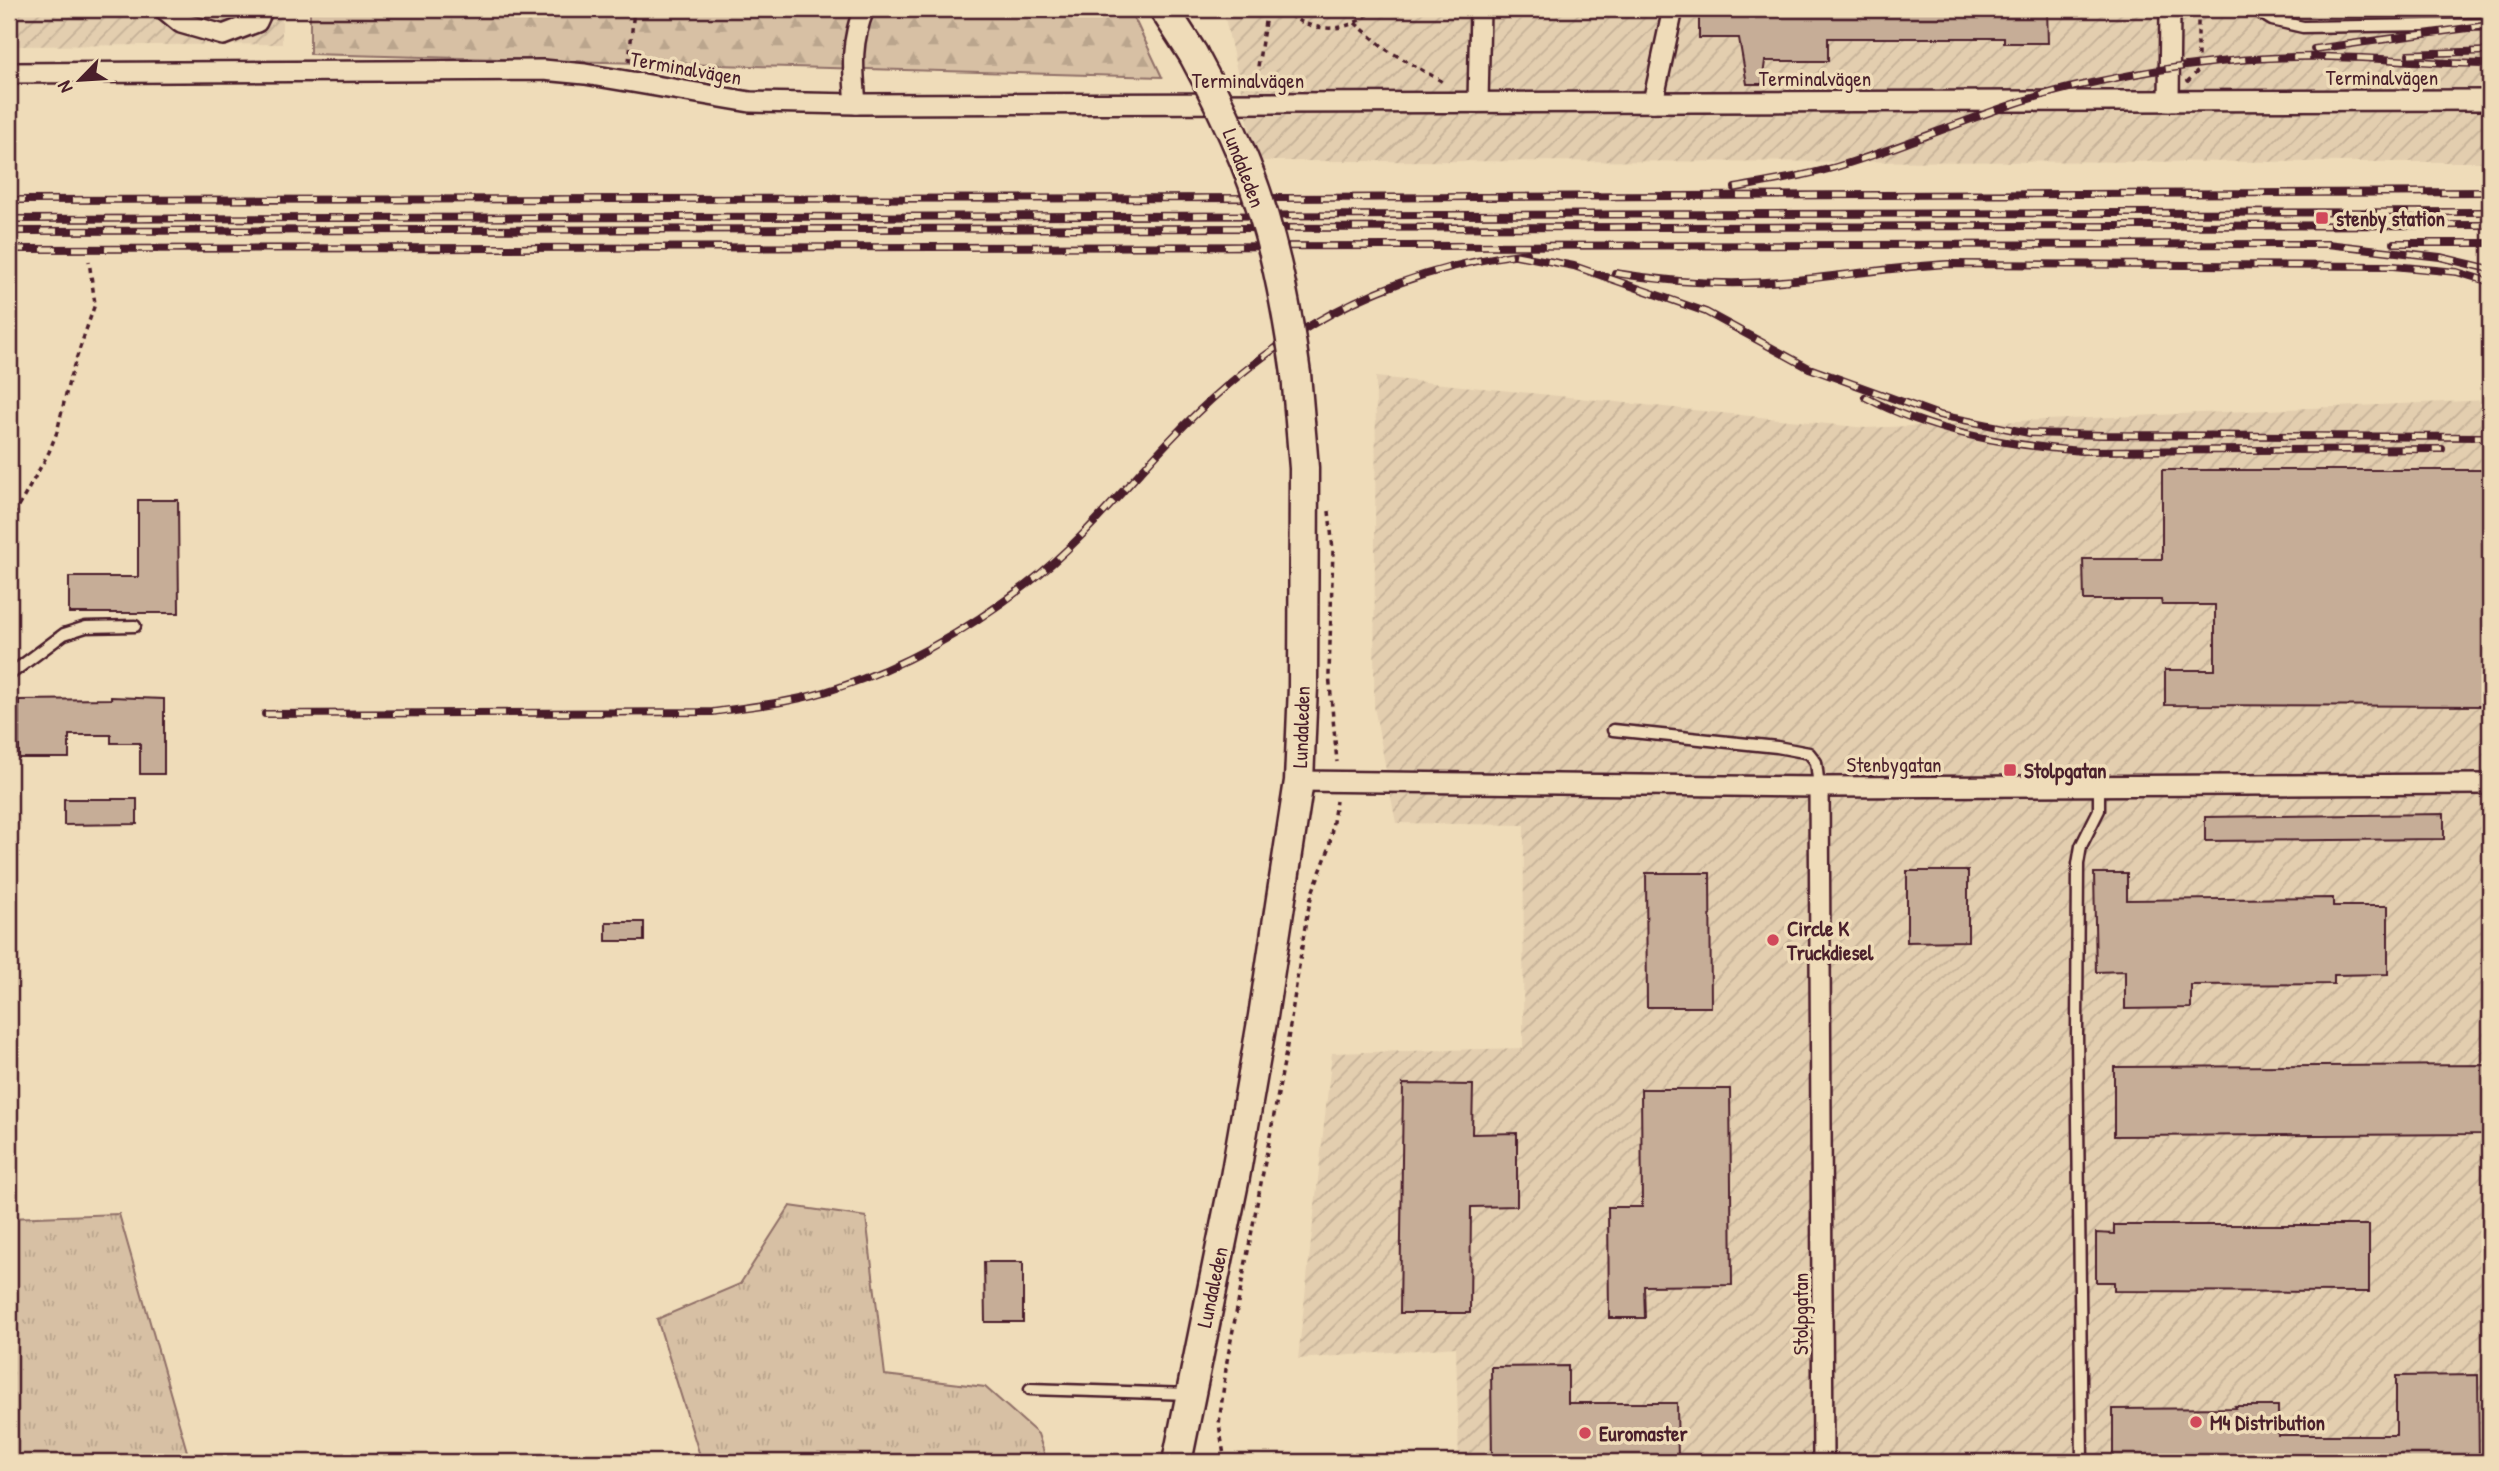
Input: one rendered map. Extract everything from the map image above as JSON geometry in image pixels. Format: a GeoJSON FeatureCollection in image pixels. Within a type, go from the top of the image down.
{"type":"FeatureCollection","features":[{"type":"Feature","properties":{"kind":"main road","name":"Lundaleden"},"geometry":{"type":"LineString","coordinates":[[1164,9],[1217,98],[1254,188],[1273,253],[1288,321],[1296,374],[1304,468],[1303,687],[1299,781],[1237,1164],[1177,1462]]}},
{"type":"Feature","properties":{"kind":"street"},"geometry":{"type":"LineString","coordinates":[[164,9],[181,23],[223,35],[257,22],[263,9]]}},
{"type":"Feature","properties":{"kind":"street"},"geometry":{"type":"LineString","coordinates":[[856,104],[852,58],[864,9]]}},
{"type":"Feature","properties":{"kind":"street"},"geometry":{"type":"LineString","coordinates":[[1478,102],[1480,9]]}},
{"type":"Feature","properties":{"kind":"street"},"geometry":{"type":"LineString","coordinates":[[1654,102],[1672,9]]}},
{"type":"Feature","properties":{"kind":"street"},"geometry":{"type":"LineString","coordinates":[[2169,101],[2170,9]]}},
{"type":"Feature","properties":{"kind":"street","name":"Terminalvägen"},"geometry":{"type":"LineString","coordinates":[[9,73],[543,70],[750,102],[856,104],[2490,100]]}},
{"type":"Feature","properties":{"kind":"street","name":"Stenbygatan"},"geometry":{"type":"LineString","coordinates":[[1299,781],[1819,787],[2490,784]]}},
{"type":"Feature","properties":{"kind":"street","name":"Stolpgatan"},"geometry":{"type":"LineString","coordinates":[[1819,787],[1823,1462]]}},
{"type":"Feature","properties":{"kind":"lane"},"geometry":{"type":"LineString","coordinates":[[2254,9],[2272,20],[2303,27],[2490,24]]}},
{"type":"Feature","properties":{"kind":"lane"},"geometry":{"type":"LineString","coordinates":[[9,675],[64,634],[86,627],[135,626]]}},
{"type":"Feature","properties":{"kind":"lane"},"geometry":{"type":"LineString","coordinates":[[1613,730],[1777,747],[1809,753],[1816,762],[1819,787]]}},
{"type":"Feature","properties":{"kind":"lane"},"geometry":{"type":"LineString","coordinates":[[2082,1462],[2077,1047],[2078,864],[2081,846],[2099,810],[2098,786]]}},
{"type":"Feature","properties":{"kind":"lane"},"geometry":{"type":"LineString","coordinates":[[1030,1389],[1190,1394]]}},
{"type":"Feature","properties":{"kind":"path"},"geometry":{"type":"LineString","coordinates":[[627,81],[634,9]]}},
{"type":"Feature","properties":{"kind":"path"},"geometry":{"type":"LineString","coordinates":[[1252,103],[1267,9]]}},
{"type":"Feature","properties":{"kind":"path"},"geometry":{"type":"LineString","coordinates":[[1281,9],[1291,18],[1324,30],[1355,23],[1374,9]]}},
{"type":"Feature","properties":{"kind":"path"},"geometry":{"type":"LineString","coordinates":[[2169,101],[2198,71],[2198,9]]}},
{"type":"Feature","properties":{"kind":"path"},"geometry":{"type":"LineString","coordinates":[[1355,23],[1387,50],[1445,83]]}},
{"type":"Feature","properties":{"kind":"path"},"geometry":{"type":"LineString","coordinates":[[9,524],[49,452],[57,432],[70,377],[95,304],[89,261]]}},
{"type":"Feature","properties":{"kind":"shaded area"},"geometry":{"type":"Polygon","coordinates":[[[9,9],[282,9],[282,44],[9,46],[9,9]]]}},
{"type":"Feature","properties":{"kind":"shaded area"},"geometry":{"type":"Polygon","coordinates":[[[1223,9],[2490,9],[2490,162],[1257,161],[1223,9]]]}},
{"type":"Feature","properties":{"kind":"shaded area"},"geometry":{"type":"Polygon","coordinates":[[[1376,377],[1866,428],[2490,400],[2490,1462],[1459,1462],[1456,1347],[1298,1359],[1332,1053],[1523,1048],[1524,825],[1396,823],[1374,706],[1376,377]]]}},
{"type":"Feature","properties":{"kind":"green space"},"geometry":{"type":"Polygon","coordinates":[[[310,9],[1130,9],[1162,77],[310,54],[310,9]]]}},
{"type":"Feature","properties":{"kind":"green space"},"geometry":{"type":"Polygon","coordinates":[[[790,1206],[866,1217],[885,1375],[985,1387],[1038,1434],[1047,1462],[702,1462],[657,1319],[740,1284],[790,1206]]]}},
{"type":"Feature","properties":{"kind":"green space"},"geometry":{"type":"Polygon","coordinates":[[[119,1214],[190,1462],[9,1462],[9,1218],[119,1214]]]}},
{"type":"Feature","properties":{"kind":"building"},"geometry":{"type":"Polygon","coordinates":[[[1699,9],[2047,9],[2048,43],[2004,43],[2004,38],[1828,38],[1828,61],[1765,61],[1762,84],[1747,84],[1739,38],[1699,38],[1699,9]]]}},
{"type":"Feature","properties":{"kind":"building"},"geometry":{"type":"Polygon","coordinates":[[[2162,470],[2490,470],[2490,706],[2165,705],[2165,670],[2215,670],[2215,605],[2162,605],[2161,600],[2084,600],[2083,559],[2162,559],[2162,470]]]}},
{"type":"Feature","properties":{"kind":"building"},"geometry":{"type":"Polygon","coordinates":[[[138,500],[178,500],[179,613],[69,613],[69,577],[138,577],[138,500]]]}},
{"type":"Feature","properties":{"kind":"building"},"geometry":{"type":"Polygon","coordinates":[[[111,697],[164,699],[164,774],[140,774],[140,743],[111,743],[111,735],[69,735],[69,758],[19,758],[19,700],[111,697]]]}},
{"type":"Feature","properties":{"kind":"building"},"geometry":{"type":"Polygon","coordinates":[[[64,799],[137,799],[137,824],[64,825],[64,799]]]}},
{"type":"Feature","properties":{"kind":"building"},"geometry":{"type":"Polygon","coordinates":[[[2444,814],[2444,839],[2205,841],[2205,817],[2444,814]]]}},
{"type":"Feature","properties":{"kind":"building"},"geometry":{"type":"Polygon","coordinates":[[[1907,871],[1968,871],[1968,941],[1907,942],[1907,871]]]}},
{"type":"Feature","properties":{"kind":"building"},"geometry":{"type":"Polygon","coordinates":[[[1646,873],[1710,873],[1711,1007],[1647,1007],[1646,873]]]}},
{"type":"Feature","properties":{"kind":"building"},"geometry":{"type":"Polygon","coordinates":[[[2094,873],[2127,873],[2127,900],[2333,898],[2333,906],[2388,906],[2388,974],[2334,975],[2334,984],[2191,985],[2191,1008],[2125,1009],[2125,971],[2096,972],[2094,873]]]}},
{"type":"Feature","properties":{"kind":"building"},"geometry":{"type":"Polygon","coordinates":[[[606,922],[644,922],[644,941],[606,941],[606,922]]]}},
{"type":"Feature","properties":{"kind":"building"},"geometry":{"type":"Polygon","coordinates":[[[2490,1065],[2490,1134],[2114,1136],[2114,1067],[2490,1065]]]}},
{"type":"Feature","properties":{"kind":"building"},"geometry":{"type":"Polygon","coordinates":[[[1403,1084],[1473,1085],[1472,1134],[1517,1133],[1517,1206],[1471,1207],[1470,1313],[1400,1313],[1403,1084]]]}},
{"type":"Feature","properties":{"kind":"building"},"geometry":{"type":"Polygon","coordinates":[[[1641,1089],[1730,1089],[1732,1285],[1644,1286],[1645,1318],[1609,1318],[1608,1207],[1642,1207],[1641,1089]]]}},
{"type":"Feature","properties":{"kind":"building"},"geometry":{"type":"Polygon","coordinates":[[[2114,1225],[2369,1225],[2369,1292],[2114,1291],[2114,1282],[2096,1282],[2096,1233],[2114,1234],[2114,1225]]]}},
{"type":"Feature","properties":{"kind":"building"},"geometry":{"type":"Polygon","coordinates":[[[984,1262],[1023,1262],[1023,1322],[985,1322],[984,1262]]]}},
{"type":"Feature","properties":{"kind":"building","name":"Euromaster"},"geometry":{"type":"Polygon","coordinates":[[[1568,1366],[1568,1403],[1677,1403],[1678,1462],[1492,1462],[1491,1367],[1568,1366]]]}},
{"type":"Feature","properties":{"kind":"building","name":"M4 Distribution"},"geometry":{"type":"Polygon","coordinates":[[[2478,1375],[2479,1462],[2113,1462],[2113,1409],[2278,1406],[2278,1435],[2396,1435],[2396,1376],[2478,1375]]]}},
{"type":"Feature","properties":{"kind":"railway"},"geometry":{"type":"LineString","coordinates":[[2314,49],[2490,25]]}},
{"type":"Feature","properties":{"kind":"railway"},"geometry":{"type":"LineString","coordinates":[[2409,54],[2490,51]]}},
{"type":"Feature","properties":{"kind":"railway"},"geometry":{"type":"LineString","coordinates":[[1735,188],[1835,167],[2041,95],[2167,69],[2299,57],[2490,64]]}},
{"type":"Feature","properties":{"kind":"railway"},"geometry":{"type":"LineString","coordinates":[[9,200],[1283,198],[2490,192]]}},
{"type":"Feature","properties":{"kind":"railway"},"geometry":{"type":"LineString","coordinates":[[9,219],[2490,212]]}},
{"type":"Feature","properties":{"kind":"railway"},"geometry":{"type":"LineString","coordinates":[[9,231],[2490,225]]}},
{"type":"Feature","properties":{"kind":"railway"},"geometry":{"type":"LineString","coordinates":[[2394,243],[2490,243]]}},
{"type":"Feature","properties":{"kind":"railway"},"geometry":{"type":"LineString","coordinates":[[9,249],[2327,244],[2440,257],[2490,269]]}},
{"type":"Feature","properties":{"kind":"railway"},"geometry":{"type":"LineString","coordinates":[[265,714],[713,712],[807,697],[862,679],[936,645],[982,617],[1026,585],[1065,552],[1209,402],[1248,368],[1289,339],[1332,313],[1377,292],[1424,275],[1474,262],[1527,253]]}},
{"type":"Feature","properties":{"kind":"railway"},"geometry":{"type":"LineString","coordinates":[[1516,255],[1574,266],[1706,312],[1809,368],[1939,415],[2029,433],[2488,437]]}},
{"type":"Feature","properties":{"kind":"railway"},"geometry":{"type":"LineString","coordinates":[[1615,273],[1677,281],[1740,283],[1948,264],[2393,266],[2457,272],[2490,282]]}},
{"type":"Feature","properties":{"kind":"railway"},"geometry":{"type":"LineString","coordinates":[[1865,397],[1917,420],[1970,435],[2082,451],[2442,449]]}},
{"type":"Feature","properties":{"kind":"place","name":"stenby station"},"geometry":{"type":"Point","coordinates":[2322,218]}},
{"type":"Feature","properties":{"kind":"place","name":"Stolpgatan"},"geometry":{"type":"Point","coordinates":[2010,770]}},
{"type":"Feature","properties":{"kind":"place","name":"Circle K Truckdiesel"},"geometry":{"type":"Point","coordinates":[1773,940]}},
{"type":"Feature","properties":{"kind":"place","name":"M4 Distribution"},"geometry":{"type":"Point","coordinates":[2196,1422]}},
{"type":"Feature","properties":{"kind":"place","name":"Euromaster"},"geometry":{"type":"Point","coordinates":[1585,1433]}}]}
